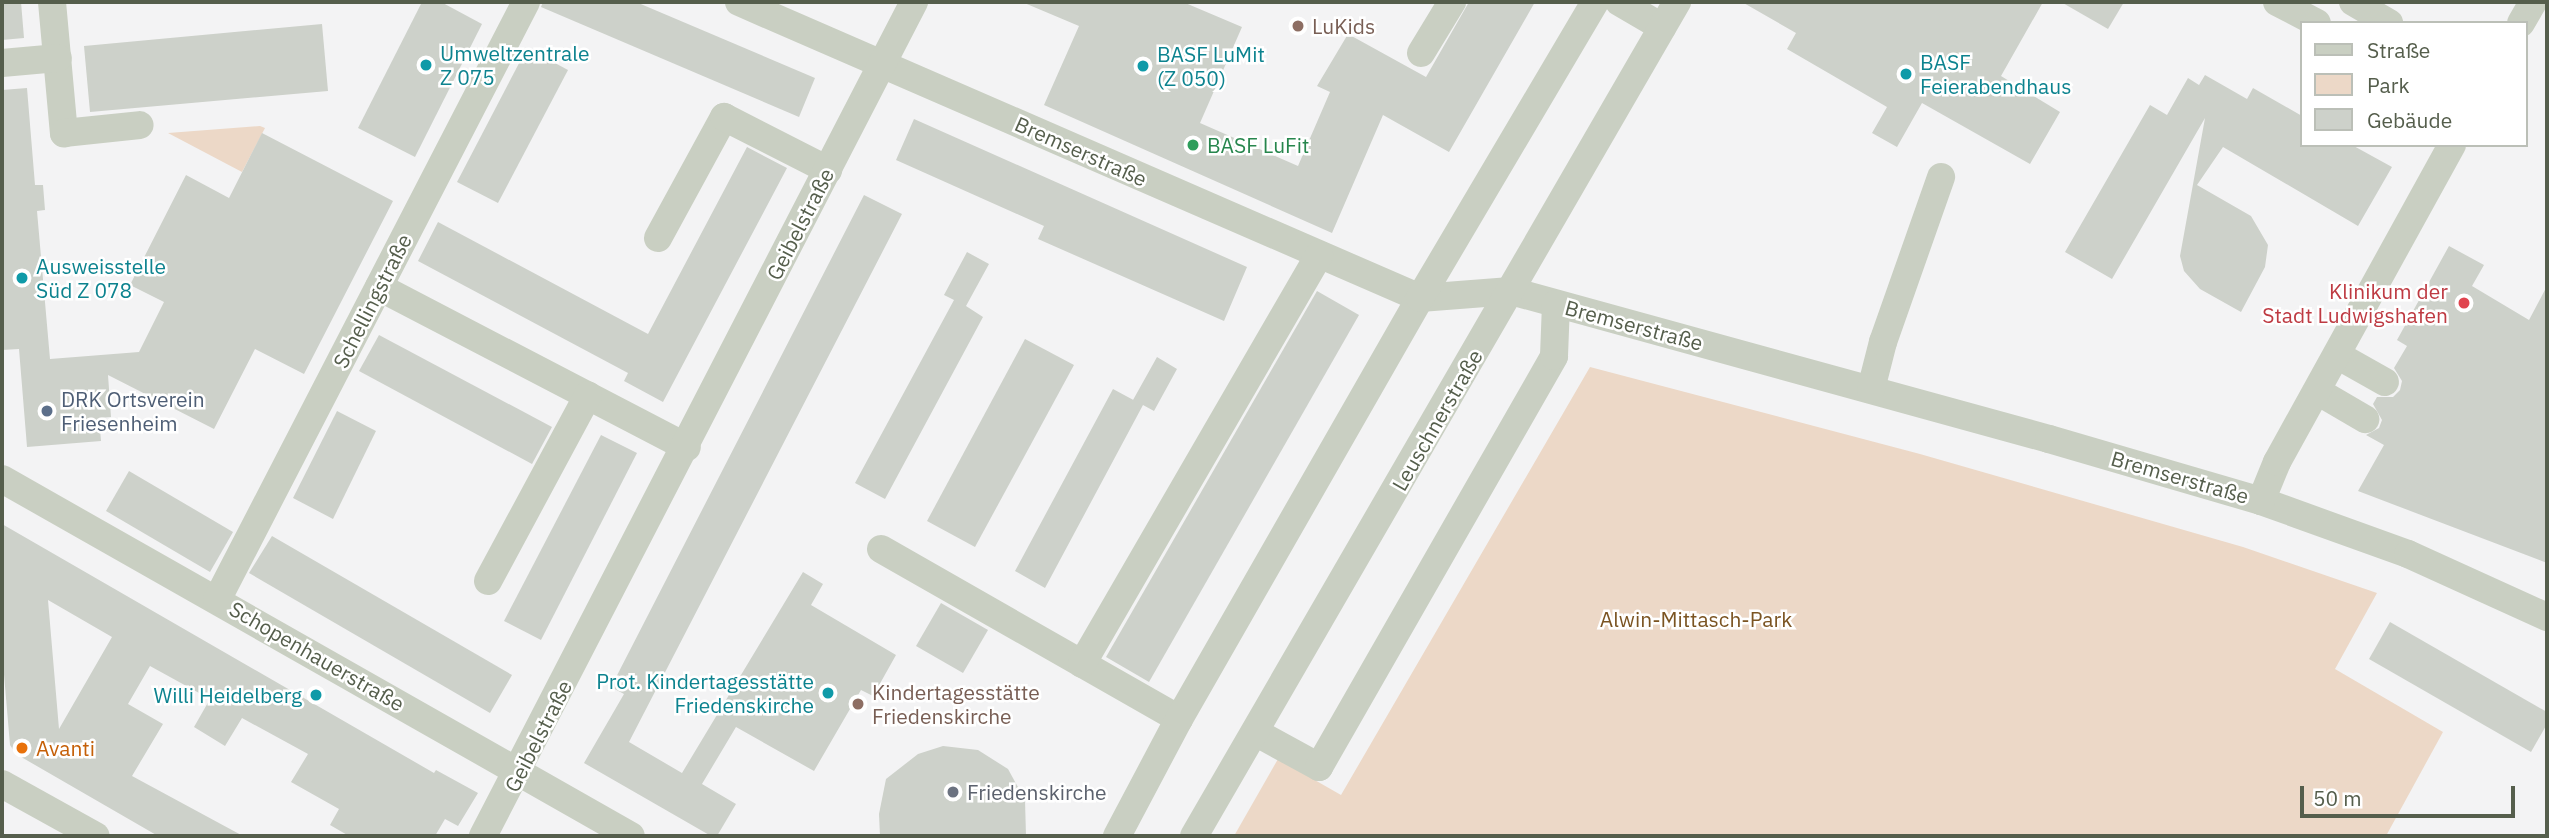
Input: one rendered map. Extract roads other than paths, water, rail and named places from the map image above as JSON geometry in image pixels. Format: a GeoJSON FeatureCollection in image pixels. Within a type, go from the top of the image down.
{"type":"FeatureCollection","features":[{"type":"Feature","properties":{"kind":"street"},"geometry":{"type":"LineString","coordinates":[[52,2],[64,133],[140,125]]}},
{"type":"Feature","properties":{"kind":"street","name":"Schellingstraße"},"geometry":{"type":"LineString","coordinates":[[217,600],[526,2]]}},
{"type":"Feature","properties":{"kind":"street","name":"Bremserstraße"},"geometry":{"type":"LineString","coordinates":[[739,2],[1420,298],[1511,291],[1871,389],[2261,501],[2408,554],[2547,617]]}},
{"type":"Feature","properties":{"kind":"street","name":"Geibelstraße"},"geometry":{"type":"LineString","coordinates":[[483,836],[520,772],[914,2]]}},
{"type":"Feature","properties":{"kind":"street"},"geometry":{"type":"LineString","coordinates":[[1421,53],[1452,2]]}},
{"type":"Feature","properties":{"kind":"street"},"geometry":{"type":"LineString","coordinates":[[1117,836],[1179,719],[1420,298],[1595,2]]}},
{"type":"Feature","properties":{"kind":"street"},"geometry":{"type":"LineString","coordinates":[[1619,2],[1662,27]]}},
{"type":"Feature","properties":{"kind":"street","name":"Leuschnerstraße"},"geometry":{"type":"LineString","coordinates":[[1194,836],[1677,2]]}},
{"type":"Feature","properties":{"kind":"street"},"geometry":{"type":"LineString","coordinates":[[2277,2],[2308,20]]}},
{"type":"Feature","properties":{"kind":"street"},"geometry":{"type":"LineString","coordinates":[[2353,2],[2386,21]]}},
{"type":"Feature","properties":{"kind":"street"},"geometry":{"type":"LineString","coordinates":[[2522,21],[2533,2]]}},
{"type":"Feature","properties":{"kind":"street"},"geometry":{"type":"LineString","coordinates":[[2,63],[58,58]]}},
{"type":"Feature","properties":{"kind":"street"},"geometry":{"type":"LineString","coordinates":[[658,238],[724,117],[828,170]]}},
{"type":"Feature","properties":{"kind":"street"},"geometry":{"type":"LineString","coordinates":[[2261,501],[2277,462],[2451,147]]}},
{"type":"Feature","properties":{"kind":"street"},"geometry":{"type":"LineString","coordinates":[[1871,389],[1883,342],[1941,177]]}},
{"type":"Feature","properties":{"kind":"street"},"geometry":{"type":"LineString","coordinates":[[1082,664],[1319,255]]}},
{"type":"Feature","properties":{"kind":"street"},"geometry":{"type":"LineString","coordinates":[[379,287],[687,447]]}},
{"type":"Feature","properties":{"kind":"street"},"geometry":{"type":"LineString","coordinates":[[1255,732],[1319,767],[1554,356],[1556,304]]}},
{"type":"Feature","properties":{"kind":"street"},"geometry":{"type":"LineString","coordinates":[[2337,355],[2385,382]]}},
{"type":"Feature","properties":{"kind":"street"},"geometry":{"type":"LineString","coordinates":[[2317,391],[2365,419]]}},
{"type":"Feature","properties":{"kind":"street"},"geometry":{"type":"LineString","coordinates":[[488,581],[588,396]]}},
{"type":"Feature","properties":{"kind":"street","name":"Schopenhauerstraße"},"geometry":{"type":"LineString","coordinates":[[2,479],[631,836]]}},
{"type":"Feature","properties":{"kind":"street"},"geometry":{"type":"LineString","coordinates":[[881,549],[1179,719]]}},
{"type":"Feature","properties":{"kind":"street"},"geometry":{"type":"LineString","coordinates":[[2,784],[96,836]]}},
{"type":"Feature","properties":{"kind":"place","name":"LuKids"},"geometry":{"type":"Point","coordinates":[1298,26]}},
{"type":"Feature","properties":{"kind":"place","name":"Umweltzentrale Z 075"},"geometry":{"type":"Point","coordinates":[426,65]}},
{"type":"Feature","properties":{"kind":"place","name":"BASF LuMit (Z 050)"},"geometry":{"type":"Point","coordinates":[1143,66]}},
{"type":"Feature","properties":{"kind":"place","name":"BASF Feierabendhaus"},"geometry":{"type":"Point","coordinates":[1906,74]}},
{"type":"Feature","properties":{"kind":"place","name":"BASF LuFit"},"geometry":{"type":"Point","coordinates":[1193,145]}},
{"type":"Feature","properties":{"kind":"place","name":"Ausweisstelle Süd Z 078"},"geometry":{"type":"Point","coordinates":[22,278]}},
{"type":"Feature","properties":{"kind":"place","name":"Klinikum der Stadt Ludwigshafen"},"geometry":{"type":"Point","coordinates":[2464,303]}},
{"type":"Feature","properties":{"kind":"place","name":"DRK Ortsverein Friesenheim"},"geometry":{"type":"Point","coordinates":[47,411]}},
{"type":"Feature","properties":{"kind":"place","name":"Prot. Kindertagesstätte Friedenskirche"},"geometry":{"type":"Point","coordinates":[828,693]}},
{"type":"Feature","properties":{"kind":"place","name":"Willi Heidelberg"},"geometry":{"type":"Point","coordinates":[316,695]}},
{"type":"Feature","properties":{"kind":"place","name":"Kindertagesstätte Friedenskirche"},"geometry":{"type":"Point","coordinates":[858,704]}},
{"type":"Feature","properties":{"kind":"place","name":"Avanti"},"geometry":{"type":"Point","coordinates":[22,748]}},
{"type":"Feature","properties":{"kind":"place","name":"Friedenskirche"},"geometry":{"type":"Point","coordinates":[953,792]}},
{"type":"Feature","properties":{"kind":"park label","name":"Alwin-Mittasch-Park"},"geometry":{"type":"Point","coordinates":[1696,619]}}]}
